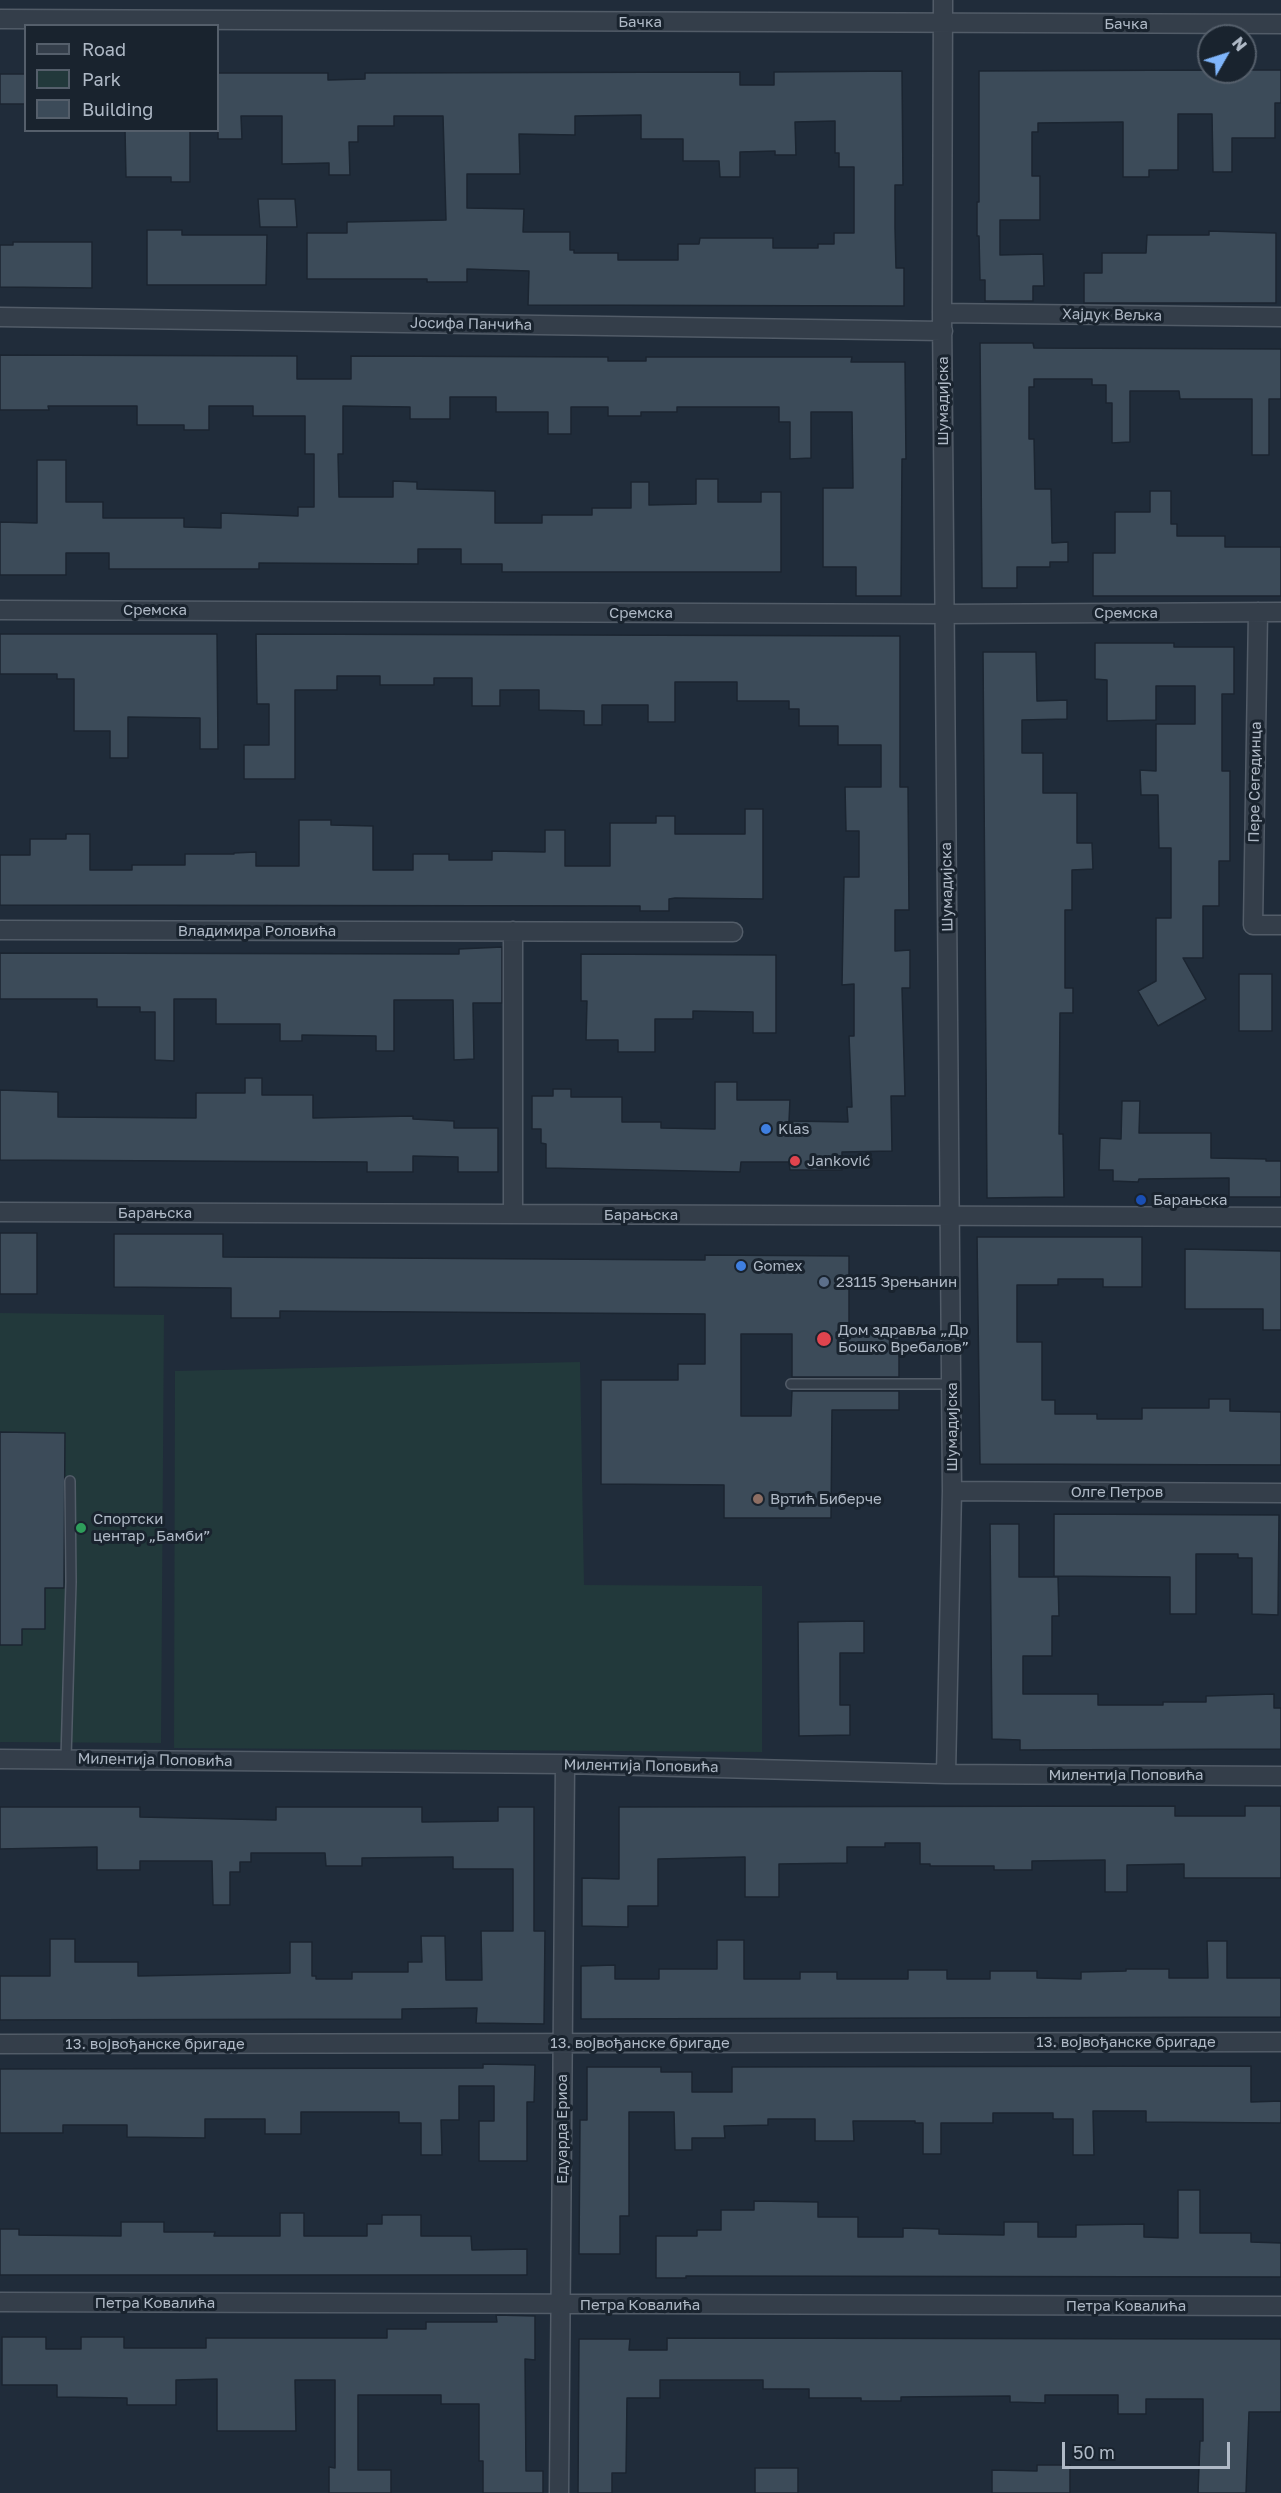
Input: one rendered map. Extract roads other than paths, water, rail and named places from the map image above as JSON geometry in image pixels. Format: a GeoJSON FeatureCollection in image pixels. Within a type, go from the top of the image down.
{"type":"FeatureCollection","features":[{"type":"Feature","properties":{"kind":"street","name":"Шумадијска"},"geometry":{"type":"LineString","coordinates":[[943,0],[942,322],[952,1491],[946,1774]]}},
{"type":"Feature","properties":{"kind":"street","name":"Бачка"},"geometry":{"type":"LineString","coordinates":[[0,20],[1281,24]]}},
{"type":"Feature","properties":{"kind":"street","name":"Јосифа Панчића"},"geometry":{"type":"LineString","coordinates":[[0,317],[942,322]]}},
{"type":"Feature","properties":{"kind":"street","name":"Хајдук Вељка"},"geometry":{"type":"LineString","coordinates":[[942,322],[1281,317]]}},
{"type":"Feature","properties":{"kind":"street","name":"Сремска"},"geometry":{"type":"LineString","coordinates":[[0,610],[944,614],[1281,612]]}},
{"type":"Feature","properties":{"kind":"street","name":"Пере Сегединца"},"geometry":{"type":"LineString","coordinates":[[1258,612],[1253,925],[1281,925]]}},
{"type":"Feature","properties":{"kind":"street","name":"Владимира Роловића"},"geometry":{"type":"LineString","coordinates":[[0,930],[733,932]]}},
{"type":"Feature","properties":{"kind":"street"},"geometry":{"type":"LineString","coordinates":[[513,931],[513,1214]]}},
{"type":"Feature","properties":{"kind":"street","name":"Барањска"},"geometry":{"type":"LineString","coordinates":[[0,1212],[1281,1216]]}},
{"type":"Feature","properties":{"kind":"street","name":"Олге Петров"},"geometry":{"type":"LineString","coordinates":[[952,1491],[1281,1493]]}},
{"type":"Feature","properties":{"kind":"street","name":"Милентија Поповића"},"geometry":{"type":"LineString","coordinates":[[0,1759],[565,1764],[946,1774],[1281,1776]]}},
{"type":"Feature","properties":{"kind":"street","name":"Едуарда Ериоа"},"geometry":{"type":"LineString","coordinates":[[559,2493],[565,1764]]}},
{"type":"Feature","properties":{"kind":"street","name":"13. војвођанске бригаде"},"geometry":{"type":"LineString","coordinates":[[0,2044],[1281,2042]]}},
{"type":"Feature","properties":{"kind":"street","name":"Петра Ковалића"},"geometry":{"type":"LineString","coordinates":[[0,2302],[1281,2306]]}},
{"type":"Feature","properties":{"kind":"lane"},"geometry":{"type":"LineString","coordinates":[[791,1384],[951,1384]]}},
{"type":"Feature","properties":{"kind":"lane"},"geometry":{"type":"LineString","coordinates":[[66,1759],[72,1582],[70,1481]]}},
{"type":"Feature","properties":{"kind":"place","name":"Klas"},"geometry":{"type":"Point","coordinates":[766,1129]}},
{"type":"Feature","properties":{"kind":"place","name":"Janković"},"geometry":{"type":"Point","coordinates":[795,1161]}},
{"type":"Feature","properties":{"kind":"place","name":"Барањска"},"geometry":{"type":"Point","coordinates":[1141,1200]}},
{"type":"Feature","properties":{"kind":"place","name":"Gomex"},"geometry":{"type":"Point","coordinates":[741,1266]}},
{"type":"Feature","properties":{"kind":"place","name":"23115 Зрењанин"},"geometry":{"type":"Point","coordinates":[824,1282]}},
{"type":"Feature","properties":{"kind":"place","name":"Дом здравља „Др Бошко Вребалов”"},"geometry":{"type":"Point","coordinates":[824,1339]}},
{"type":"Feature","properties":{"kind":"place","name":"Вртић Биберче"},"geometry":{"type":"Point","coordinates":[758,1499]}},
{"type":"Feature","properties":{"kind":"place","name":"Спортски центар „Бамби”"},"geometry":{"type":"Point","coordinates":[81,1528]}}]}
